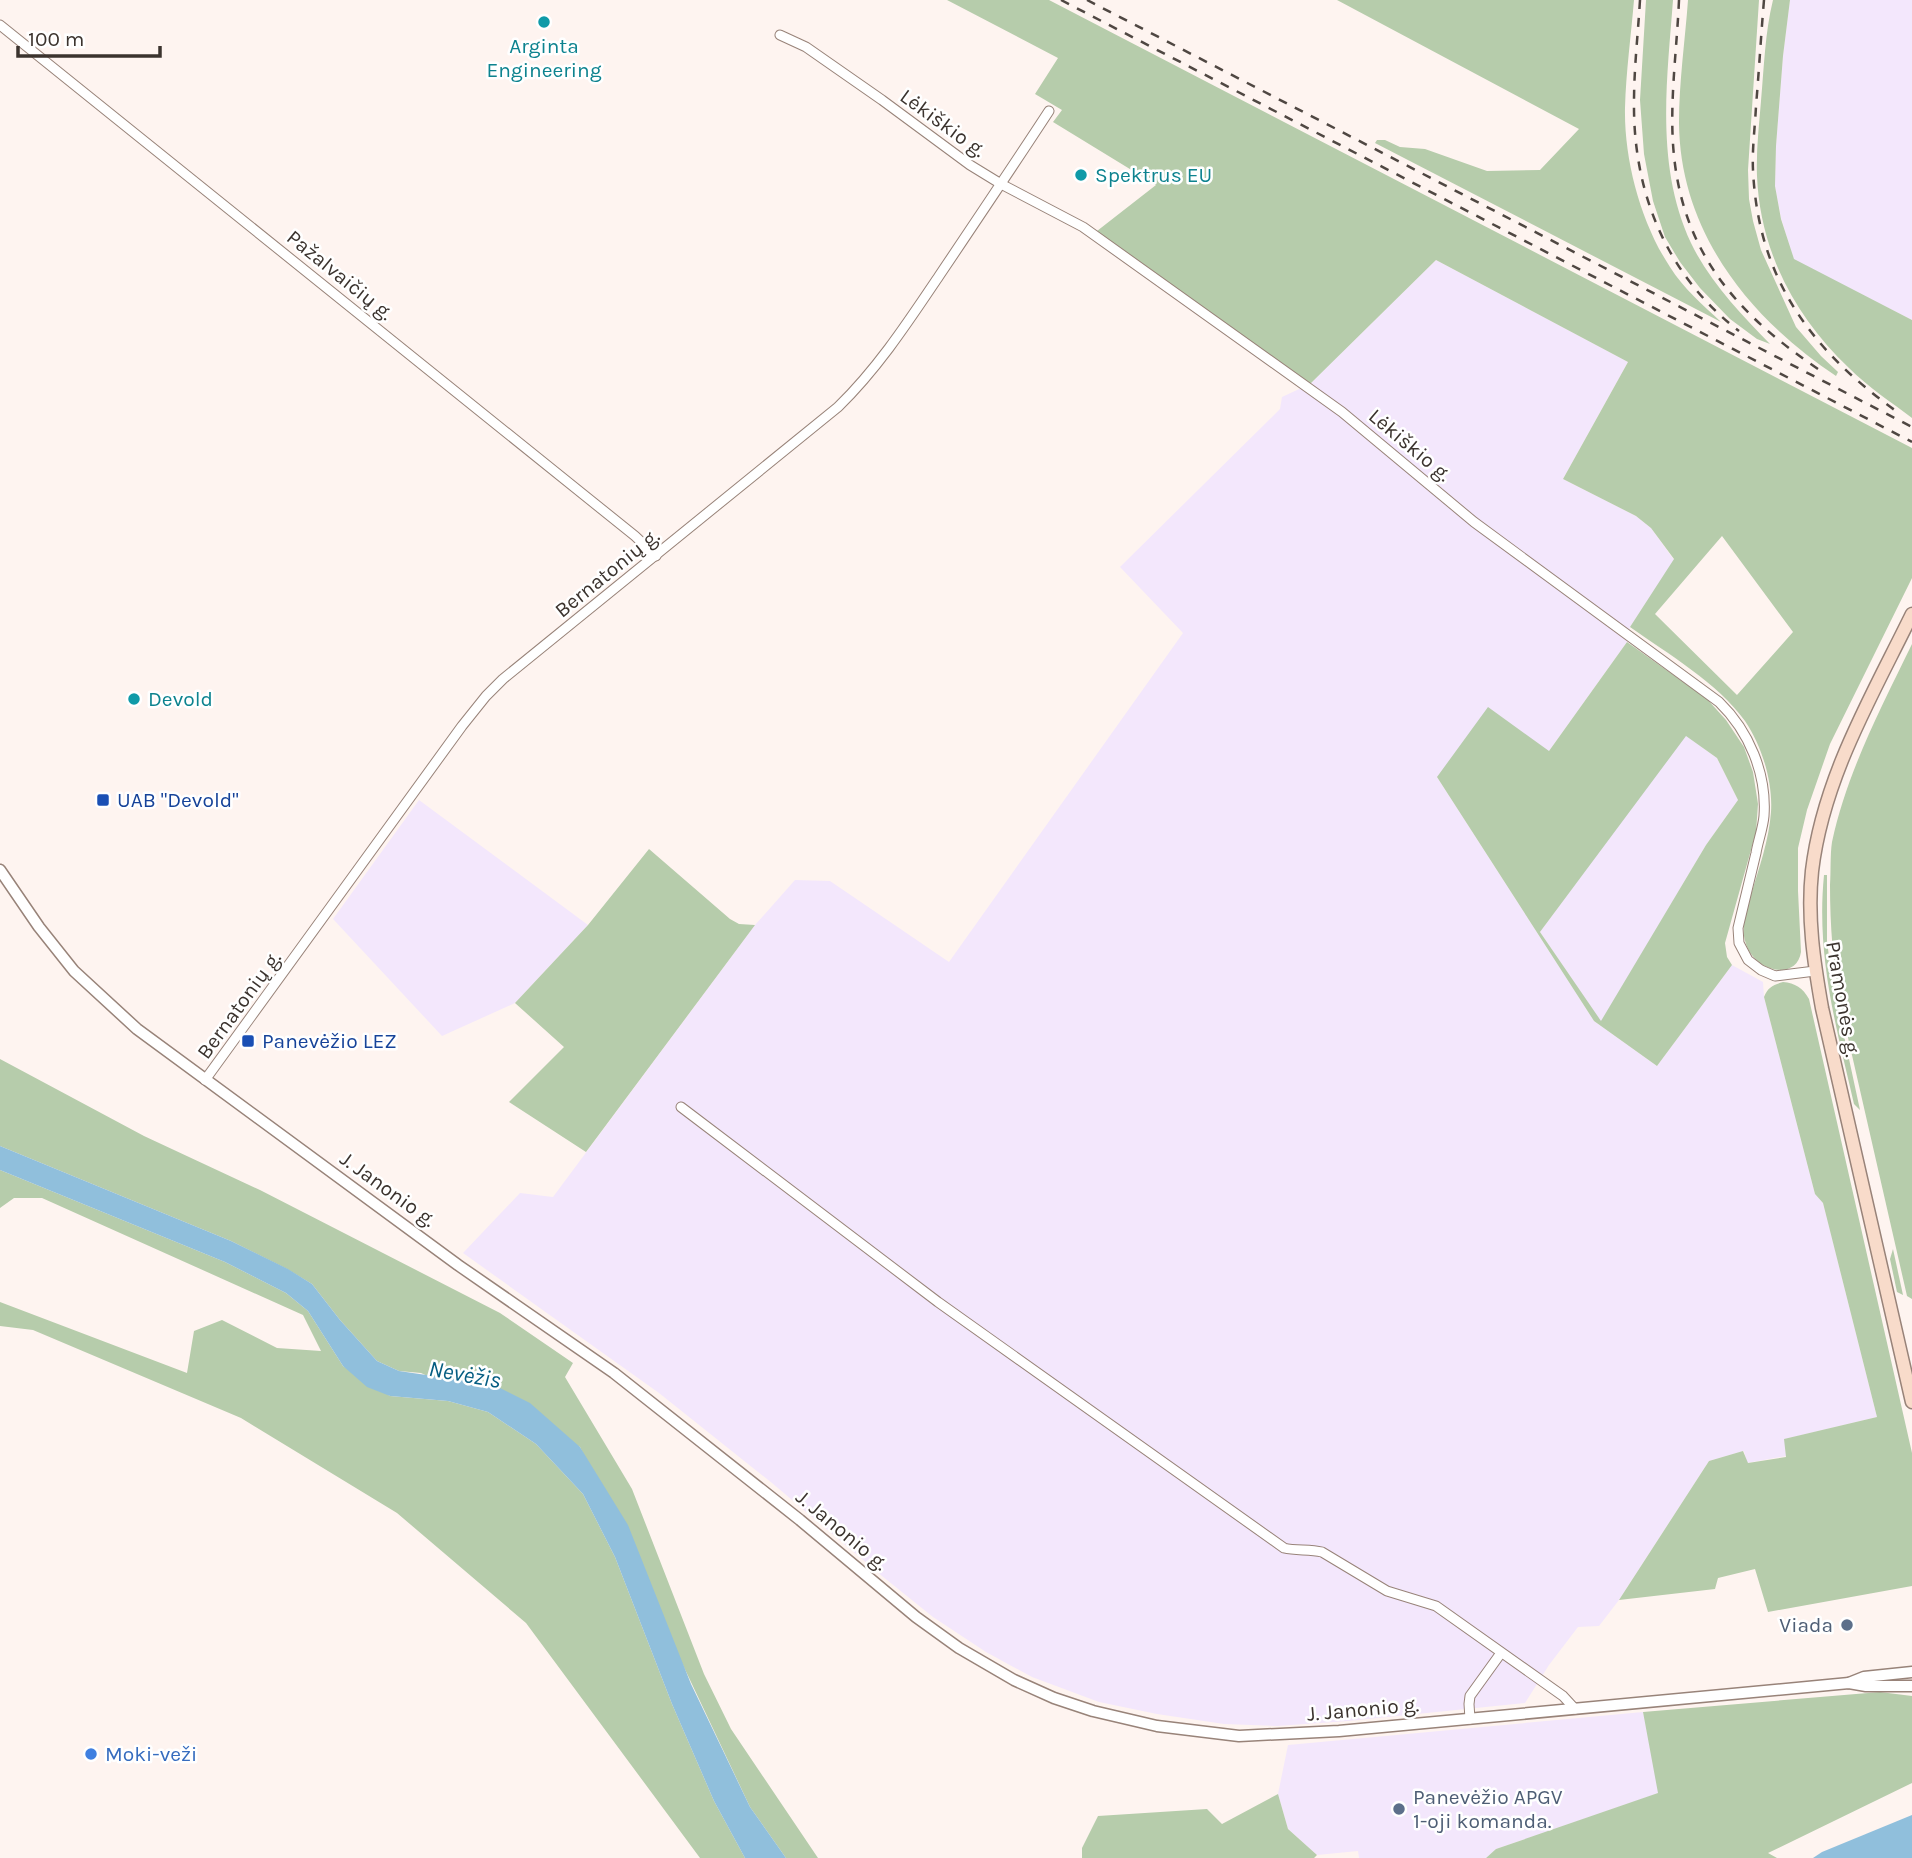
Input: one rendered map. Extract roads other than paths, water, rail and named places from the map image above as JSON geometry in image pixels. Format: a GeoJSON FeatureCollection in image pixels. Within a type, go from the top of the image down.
{"type":"FeatureCollection","features":[{"type":"Feature","properties":{"kind":"main road","name":"Pramonės g."},"geometry":{"type":"LineString","coordinates":[[1912,614],[1851,739],[1832,786],[1822,818],[1812,871],[1811,896],[1815,971],[1912,1402]]}},
{"type":"Feature","properties":{"kind":"street","name":"Pažalvaičių g."},"geometry":{"type":"LineString","coordinates":[[0,25],[605,511],[656,556]]}},
{"type":"Feature","properties":{"kind":"street","name":"Lėkiškio g."},"geometry":{"type":"LineString","coordinates":[[780,35],[806,47],[970,165],[1083,227],[1342,412],[1474,522],[1719,702],[1733,715],[1747,739],[1758,764],[1764,799],[1764,818],[1738,928],[1739,943],[1748,960],[1760,970],[1775,976],[1815,971]]}},
{"type":"Feature","properties":{"kind":"street","name":"Bernatonių g."},"geometry":{"type":"LineString","coordinates":[[205,1080],[461,726],[486,696],[503,679],[838,407],[858,387],[905,325],[1049,111]]}},
{"type":"Feature","properties":{"kind":"street","name":"J. Janonio g."},"geometry":{"type":"LineString","coordinates":[[0,870],[38,927],[74,971],[137,1029],[458,1265],[614,1373],[789,1511],[916,1617],[1014,1680],[1063,1701],[1117,1717],[1180,1730],[1239,1736],[1316,1733],[1849,1683],[1866,1686],[1912,1686]]}},
{"type":"Feature","properties":{"kind":"street"},"geometry":{"type":"LineString","coordinates":[[681,1107],[926,1293],[1284,1548],[1322,1552],[1387,1591],[1436,1606],[1563,1696],[1575,1709]]}},
{"type":"Feature","properties":{"kind":"street"},"geometry":{"type":"LineString","coordinates":[[1470,1718],[1471,1696],[1501,1653]]}},
{"type":"Feature","properties":{"kind":"street","name":"J. Janonio g."},"geometry":{"type":"LineString","coordinates":[[1849,1683],[1864,1677],[1912,1672]]}},
{"type":"Feature","properties":{"kind":"water"},"geometry":{"type":"Polygon","coordinates":[[[0,1146],[231,1241],[288,1269],[312,1284],[377,1361],[399,1371],[494,1385],[530,1403],[580,1447],[628,1525],[691,1684],[750,1807],[786,1858],[745,1858],[714,1801],[672,1704],[615,1557],[583,1494],[536,1444],[488,1412],[448,1401],[390,1396],[367,1387],[343,1366],[308,1311],[286,1293],[225,1262],[0,1170],[0,1146]]]}},
{"type":"Feature","properties":{"kind":"water"},"geometry":{"type":"Polygon","coordinates":[[[1912,1815],[1912,1858],[1813,1858],[1822,1852],[1912,1815]]]}},
{"type":"Feature","properties":{"kind":"railway"},"geometry":{"type":"LineString","coordinates":[[1061,0],[1912,442]]}},
{"type":"Feature","properties":{"kind":"railway"},"geometry":{"type":"LineString","coordinates":[[1087,0],[1912,427]]}},
{"type":"Feature","properties":{"kind":"railway"},"geometry":{"type":"LineString","coordinates":[[1640,0],[1634,89],[1635,135],[1648,199],[1673,258],[1713,309],[1739,331]]}},
{"type":"Feature","properties":{"kind":"railway"},"geometry":{"type":"LineString","coordinates":[[1679,0],[1672,126],[1678,182],[1687,217],[1700,248],[1739,302],[1763,327],[1821,371]]}},
{"type":"Feature","properties":{"kind":"railway"},"geometry":{"type":"LineString","coordinates":[[1764,0],[1753,162],[1757,209],[1765,244],[1794,308],[1814,336],[1865,387],[1896,411]]}},
{"type":"Feature","properties":{"kind":"place","name":"Arginta Engineering"},"geometry":{"type":"Point","coordinates":[544,22]}},
{"type":"Feature","properties":{"kind":"place","name":"Spektrus EU"},"geometry":{"type":"Point","coordinates":[1081,175]}},
{"type":"Feature","properties":{"kind":"place","name":"Devold"},"geometry":{"type":"Point","coordinates":[134,699]}},
{"type":"Feature","properties":{"kind":"place","name":"UAB \"Devold\""},"geometry":{"type":"Point","coordinates":[103,800]}},
{"type":"Feature","properties":{"kind":"place","name":"Panevėžio LEZ"},"geometry":{"type":"Point","coordinates":[248,1041]}},
{"type":"Feature","properties":{"kind":"place","name":"Viada"},"geometry":{"type":"Point","coordinates":[1847,1625]}},
{"type":"Feature","properties":{"kind":"place","name":"Moki-veži"},"geometry":{"type":"Point","coordinates":[91,1754]}},
{"type":"Feature","properties":{"kind":"place","name":"Panevėžio APGV 1-oji komanda."},"geometry":{"type":"Point","coordinates":[1399,1809]}},
{"type":"Feature","properties":{"kind":"water label","name":"Nevėžis"},"geometry":{"type":"Point","coordinates":[465,1374]}}]}
